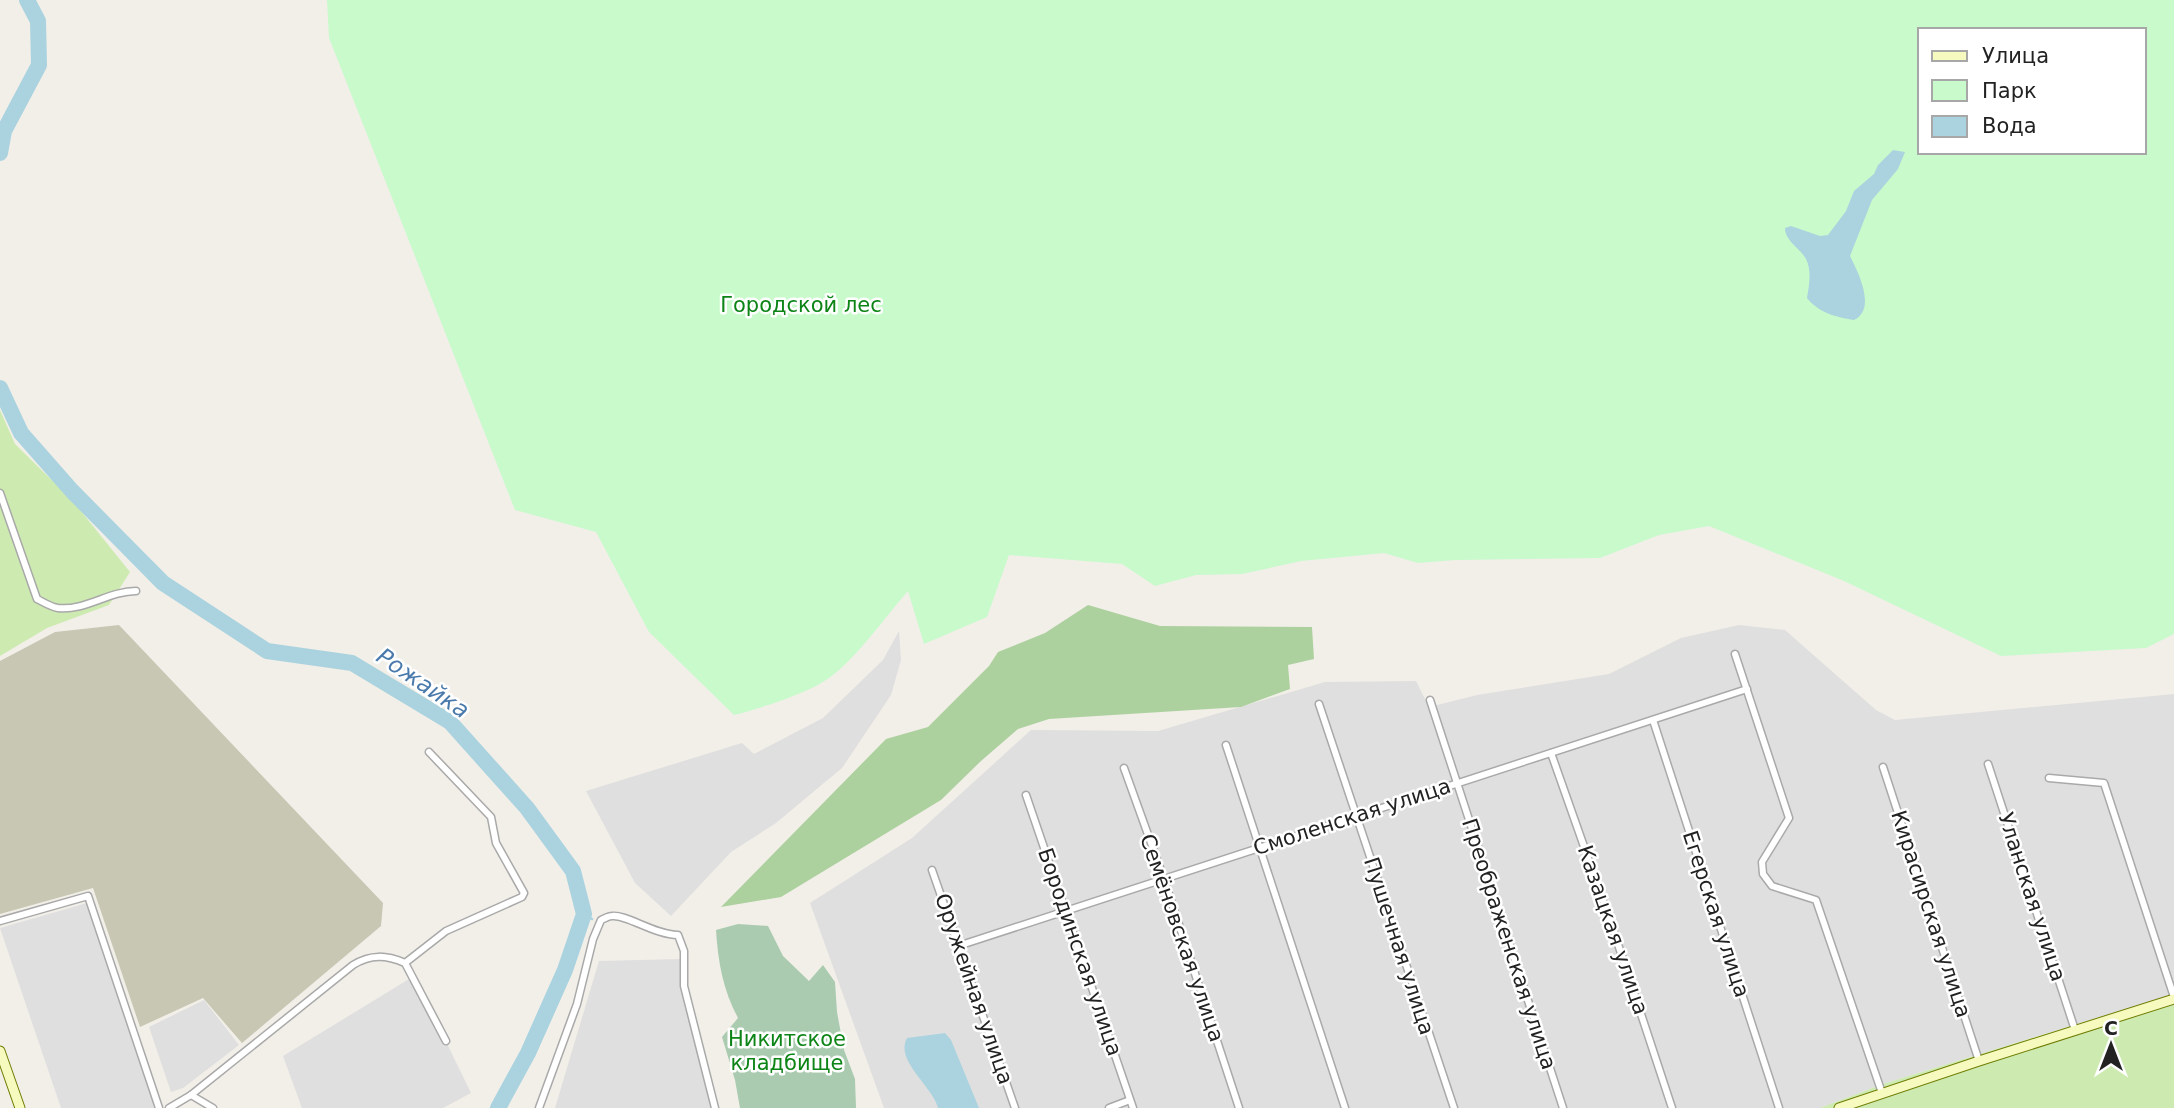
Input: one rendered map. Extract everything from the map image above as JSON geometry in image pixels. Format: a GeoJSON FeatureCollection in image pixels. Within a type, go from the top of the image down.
{"type":"FeatureCollection","features":[{"type":"Feature","properties":{"kind":"street"},"geometry":{"type":"LineString","coordinates":[[0,493],[37,599],[58,608],[90,603],[123,591],[136,592]]}},
{"type":"Feature","properties":{"kind":"street"},"geometry":{"type":"LineString","coordinates":[[1735,654],[1789,818],[1762,862],[1763,874],[1772,886],[1816,900],[1882,1093]]}},
{"type":"Feature","properties":{"kind":"street","name":"Смоленская улица"},"geometry":{"type":"LineString","coordinates":[[958,946],[1747,689]]}},
{"type":"Feature","properties":{"kind":"street","name":"Преображенская улица"},"geometry":{"type":"LineString","coordinates":[[1430,700],[1563,1108]]}},
{"type":"Feature","properties":{"kind":"street","name":"Пушечная улица"},"geometry":{"type":"LineString","coordinates":[[1319,704],[1454,1108]]}},
{"type":"Feature","properties":{"kind":"street","name":"Егерская улица"},"geometry":{"type":"LineString","coordinates":[[1653,720],[1779,1108]]}},
{"type":"Feature","properties":{"kind":"street"},"geometry":{"type":"LineString","coordinates":[[1226,745],[1346,1108]]}},
{"type":"Feature","properties":{"kind":"street"},"geometry":{"type":"LineString","coordinates":[[405,963],[446,931],[522,897],[524,893],[496,843],[491,817],[429,752]]}},
{"type":"Feature","properties":{"kind":"street","name":"Казацкая улица"},"geometry":{"type":"LineString","coordinates":[[1551,753],[1672,1108]]}},
{"type":"Feature","properties":{"kind":"street","name":"Уланская улица"},"geometry":{"type":"LineString","coordinates":[[1988,764],[2075,1030]]}},
{"type":"Feature","properties":{"kind":"street","name":"Кирасирская улица"},"geometry":{"type":"LineString","coordinates":[[1883,766],[1979,1061]]}},
{"type":"Feature","properties":{"kind":"street","name":"Семёновская улица"},"geometry":{"type":"LineString","coordinates":[[1124,768],[1164,879],[1239,1108]]}},
{"type":"Feature","properties":{"kind":"street"},"geometry":{"type":"LineString","coordinates":[[1839,1108],[2174,998],[2104,783],[2049,778]]}},
{"type":"Feature","properties":{"kind":"street","name":"Бородинская улица"},"geometry":{"type":"LineString","coordinates":[[1027,795],[1133,1108]]}},
{"type":"Feature","properties":{"kind":"street","name":"Оружейная улица"},"geometry":{"type":"LineString","coordinates":[[932,870],[1015,1108]]}},
{"type":"Feature","properties":{"kind":"street"},"geometry":{"type":"LineString","coordinates":[[0,921],[88,896],[159,1108]]}},
{"type":"Feature","properties":{"kind":"street"},"geometry":{"type":"LineString","coordinates":[[539,1108],[578,1004],[597,930],[601,920],[612,916],[664,935],[678,935],[684,951],[684,986],[715,1108]]}},
{"type":"Feature","properties":{"kind":"street"},"geometry":{"type":"LineString","coordinates":[[169,1108],[191,1095],[366,957],[390,957],[405,963],[446,1041]]}},
{"type":"Feature","properties":{"kind":"street"},"geometry":{"type":"LineString","coordinates":[[0,1051],[20,1108]]}},
{"type":"Feature","properties":{"kind":"street"},"geometry":{"type":"LineString","coordinates":[[191,1095],[214,1108]]}},
{"type":"Feature","properties":{"kind":"street"},"geometry":{"type":"LineString","coordinates":[[1109,1108],[1130,1100]]}},
{"type":"Feature","properties":{"kind":"shaded area"},"geometry":{"type":"Polygon","coordinates":[[[119,625],[383,903],[381,926],[242,1043],[203,998],[140,1027],[93,888],[0,914],[0,661],[55,632],[119,625]]]}},
{"type":"Feature","properties":{"kind":"shaded area"},"geometry":{"type":"Polygon","coordinates":[[[1739,625],[1785,630],[1876,710],[1895,720],[2174,694],[2174,994],[1883,1084],[1820,1108],[884,1108],[810,903],[912,838],[1031,730],[1158,731],[1325,682],[1416,681],[1429,707],[1477,695],[1609,674],[1681,638],[1739,625]]]}},
{"type":"Feature","properties":{"kind":"shaded area"},"geometry":{"type":"Polygon","coordinates":[[[899,631],[901,660],[891,695],[842,768],[776,823],[731,852],[671,916],[635,883],[586,791],[742,743],[754,754],[823,718],[883,660],[899,631]]]}},
{"type":"Feature","properties":{"kind":"shaded area"},"geometry":{"type":"Polygon","coordinates":[[[87,903],[158,1108],[61,1108],[0,928],[87,903]]]}},
{"type":"Feature","properties":{"kind":"shaded area"},"geometry":{"type":"Polygon","coordinates":[[[681,959],[681,987],[711,1108],[555,1108],[599,961],[681,959]]]}},
{"type":"Feature","properties":{"kind":"shaded area"},"geometry":{"type":"Polygon","coordinates":[[[414,976],[471,1093],[443,1108],[302,1108],[283,1056],[414,976]]]}},
{"type":"Feature","properties":{"kind":"shaded area"},"geometry":{"type":"Polygon","coordinates":[[[204,1000],[239,1045],[183,1088],[171,1092],[149,1027],[204,1000]]]}},
{"type":"Feature","properties":{"kind":"green space","name":"Городской лес"},"geometry":{"type":"Polygon","coordinates":[[[327,0],[2174,0],[2174,634],[2146,648],[2001,656],[1844,581],[1709,526],[1659,535],[1600,558],[1418,563],[1384,553],[1301,561],[1242,574],[1196,575],[1155,586],[1122,564],[1009,555],[987,617],[924,644],[908,591],[858,651],[826,680],[794,696],[734,715],[649,632],[596,532],[515,510],[329,38],[327,0]]]}},
{"type":"Feature","properties":{"kind":"green space"},"geometry":{"type":"Polygon","coordinates":[[[0,410],[15,444],[72,500],[130,572],[109,605],[47,628],[0,656],[0,410]]]}},
{"type":"Feature","properties":{"kind":"green space"},"geometry":{"type":"Polygon","coordinates":[[[1088,605],[1160,626],[1312,627],[1314,659],[1288,665],[1290,689],[1241,707],[1049,719],[1018,729],[941,800],[781,897],[721,907],[886,739],[928,727],[989,666],[998,652],[1045,633],[1088,605]]]}},
{"type":"Feature","properties":{"kind":"green space","name":"Никитское кладбище"},"geometry":{"type":"Polygon","coordinates":[[[738,924],[768,926],[783,956],[809,981],[823,965],[835,982],[844,1050],[855,1079],[856,1108],[740,1108],[722,1037],[738,1018],[722,975],[716,930],[738,924]]]}},
{"type":"Feature","properties":{"kind":"green space"},"geometry":{"type":"Polygon","coordinates":[[[2174,994],[2174,1108],[1820,1108],[1883,1084],[2174,994]]]}},
{"type":"Feature","properties":{"kind":"water"},"geometry":{"type":"Polygon","coordinates":[[[1893,150],[1905,152],[1898,169],[1872,200],[1850,256],[1864,290],[1864,308],[1861,315],[1854,320],[1828,314],[1807,298],[1810,278],[1808,264],[1787,237],[1785,228],[1791,226],[1820,236],[1828,235],[1846,211],[1854,191],[1874,174],[1878,165],[1893,150]]]}},
{"type":"Feature","properties":{"kind":"water"},"geometry":{"type":"Polygon","coordinates":[[[945,1033],[951,1040],[979,1108],[938,1108],[910,1065],[904,1047],[907,1038],[945,1033]]]}},
{"type":"Feature","properties":{"kind":"waterway","name":"Рожайка"},"geometry":{"type":"LineString","coordinates":[[0,153],[4,131],[39,65],[38,21],[27,0]]}},
{"type":"Feature","properties":{"kind":"waterway","name":"Рожайка"},"geometry":{"type":"LineString","coordinates":[[0,388],[21,433],[72,491],[163,583],[267,651],[352,663],[450,722],[527,808],[573,871],[584,914],[565,970],[528,1053],[498,1108]]}},
{"type":"Feature","properties":{"kind":"waterway"},"geometry":{"type":"LineString","coordinates":[[584,914],[592,919]]}}]}
